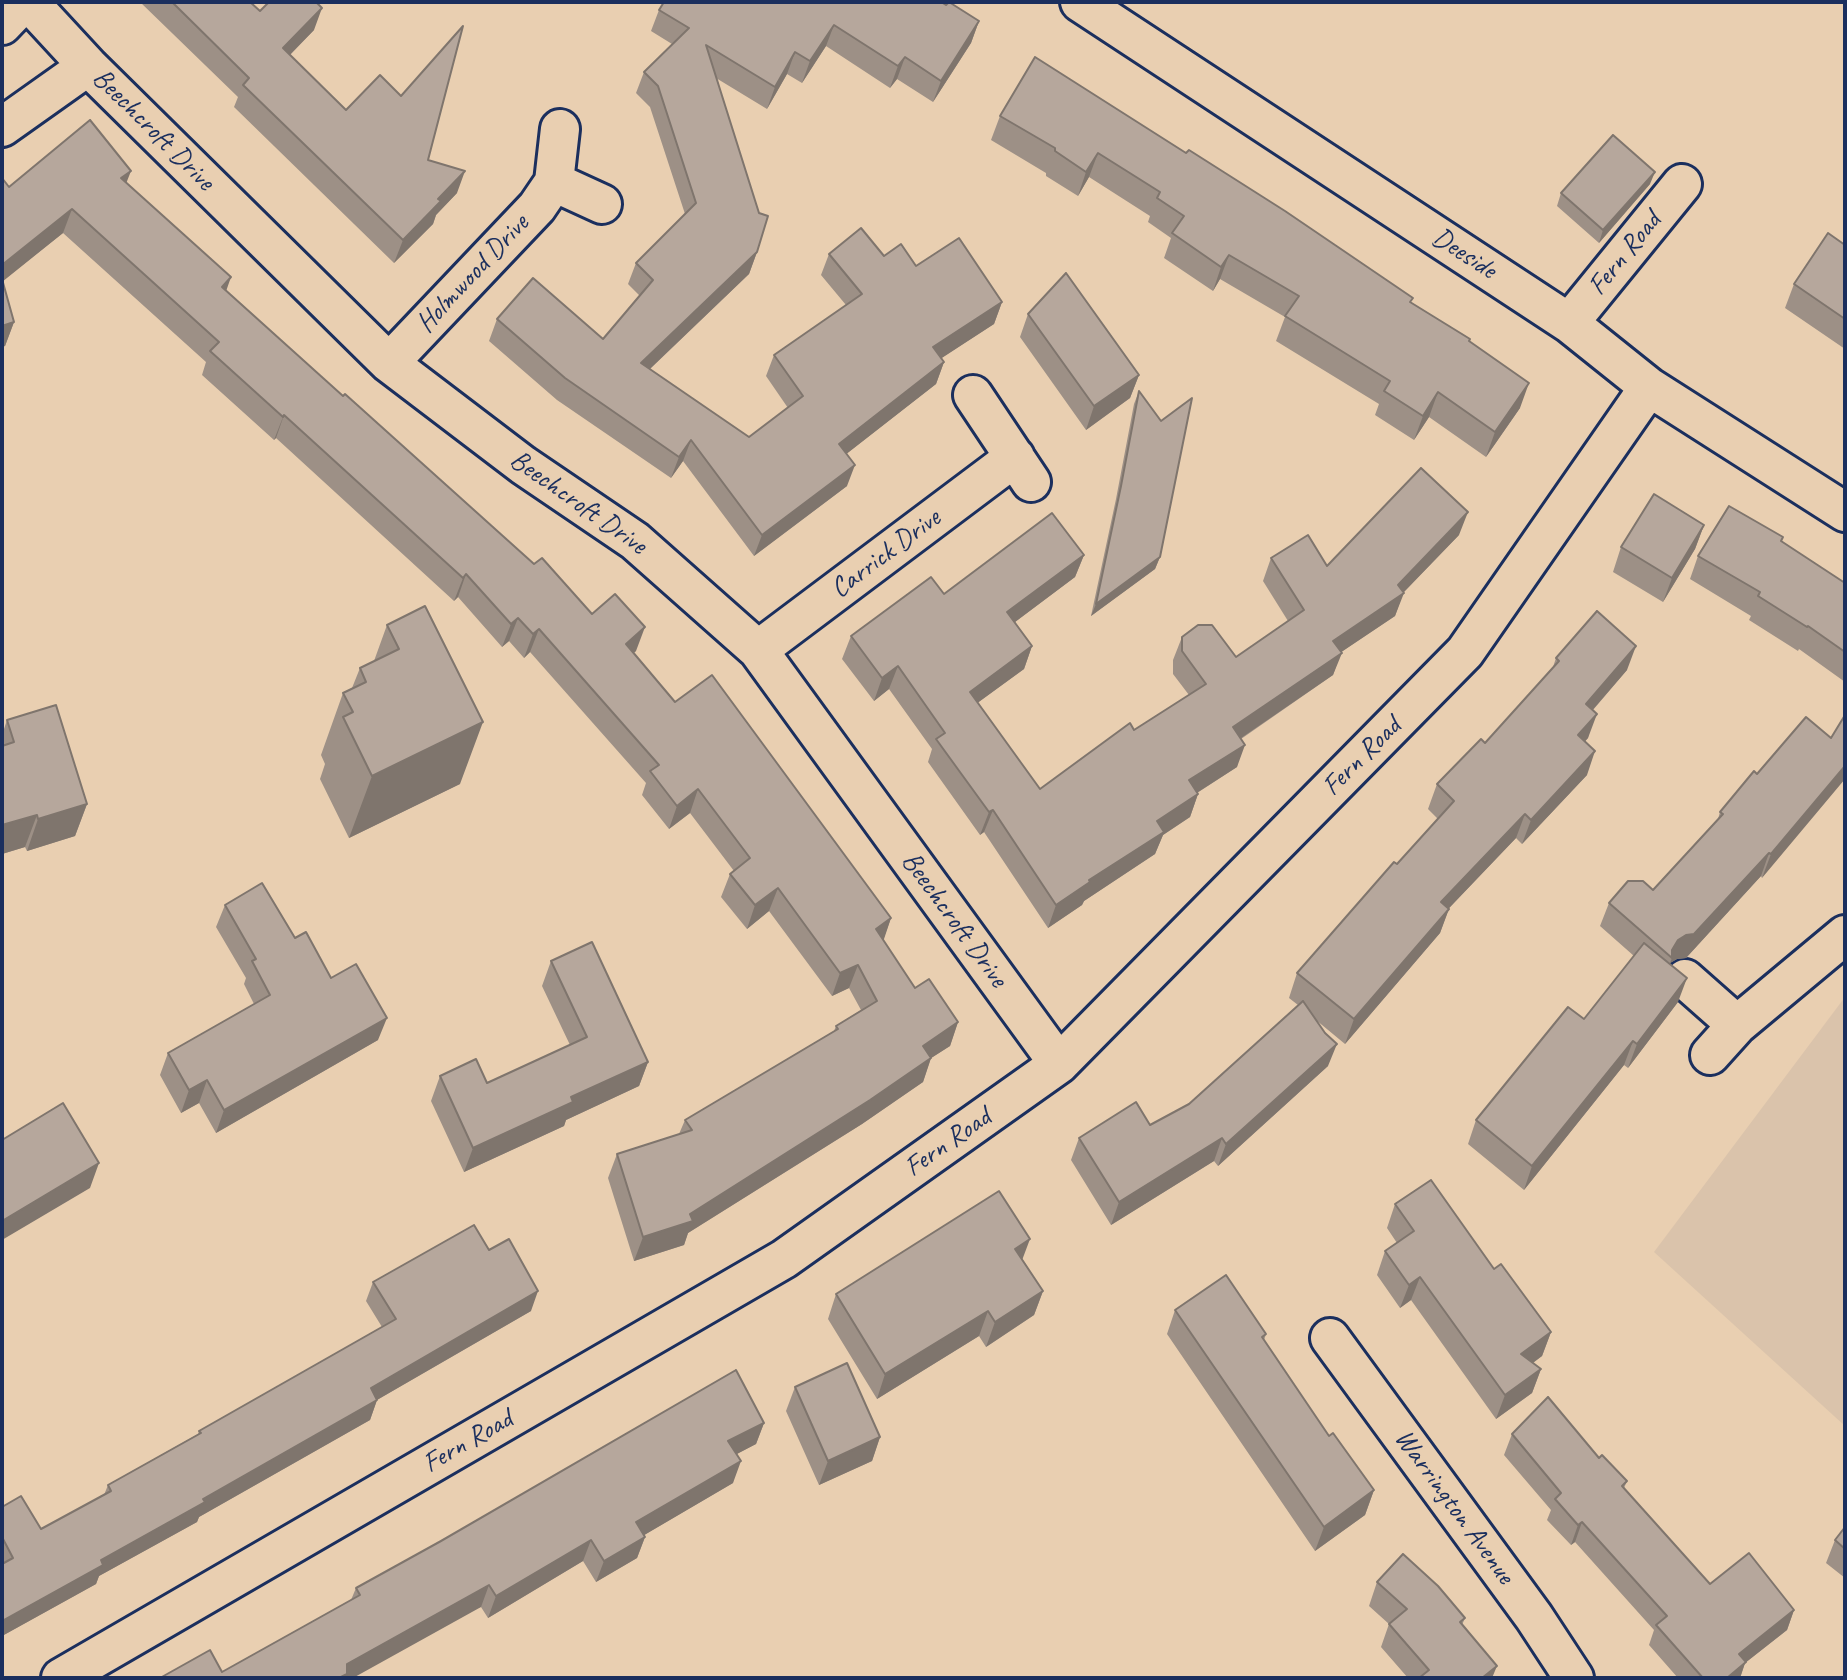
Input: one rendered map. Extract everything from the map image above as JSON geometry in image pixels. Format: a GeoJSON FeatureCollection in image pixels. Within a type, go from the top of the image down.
{"type":"FeatureCollection","features":[{"type":"Feature","properties":{"kind":"street","name":"Beechcroft Drive"},"geometry":{"type":"LineString","coordinates":[[2,26],[27,2],[88,66],[389,363],[523,465],[635,541],[758,650],[1059,1064]]}},
{"type":"Feature","properties":{"kind":"street","name":"Deeside"},"geometry":{"type":"LineString","coordinates":[[1080,2],[1569,323],[1649,387],[1845,512]]}},
{"type":"Feature","properties":{"kind":"street"},"geometry":{"type":"LineString","coordinates":[[2,127],[88,66]]}},
{"type":"Feature","properties":{"kind":"street"},"geometry":{"type":"LineString","coordinates":[[560,130],[554,183],[602,204]]}},
{"type":"Feature","properties":{"kind":"street","name":"Holmwood Drive"},"geometry":{"type":"LineString","coordinates":[[389,363],[537,207],[554,183]]}},
{"type":"Feature","properties":{"kind":"street","name":"Fern Road"},"geometry":{"type":"LineString","coordinates":[[1569,323],[1682,184]]}},
{"type":"Feature","properties":{"kind":"street","name":"Fern Road"},"geometry":{"type":"LineString","coordinates":[[61,1678],[784,1259],[1059,1064],[1465,652],[1649,387]]}},
{"type":"Feature","properties":{"kind":"street","name":"Carrick Drive"},"geometry":{"type":"LineString","coordinates":[[758,650],[1023,470],[973,396]]}},
{"type":"Feature","properties":{"kind":"street"},"geometry":{"type":"LineString","coordinates":[[1710,1055],[1737,1024],[1845,935]]}},
{"type":"Feature","properties":{"kind":"street"},"geometry":{"type":"LineString","coordinates":[[1685,979],[1737,1024]]}},
{"type":"Feature","properties":{"kind":"street","name":"Warrington Avenue"},"geometry":{"type":"LineString","coordinates":[[1330,1338],[1534,1617],[1574,1678]]}},
{"type":"Feature","properties":{"kind":"shaded area"},"geometry":{"type":"Polygon","coordinates":[[[1845,997],[1845,1426],[1654,1252],[1845,997]]]}},
{"type":"Feature","properties":{"kind":"building"},"geometry":{"type":"Polygon","coordinates":[[[172,2],[250,2],[260,11],[269,2],[316,2],[322,8],[283,48],[346,110],[380,75],[401,96],[463,26],[428,160],[465,171],[438,199],[441,201],[403,240],[243,85],[249,78],[172,2]]]}},
{"type":"Feature","properties":{"kind":"building"},"geometry":{"type":"Polygon","coordinates":[[[664,2],[941,2],[946,5],[949,2],[979,21],[941,81],[905,57],[898,66],[834,25],[810,61],[795,52],[775,87],[706,45],[759,213],[768,216],[757,252],[641,363],[749,437],[803,396],[774,355],[862,294],[829,254],[861,228],[884,256],[901,244],[916,266],[959,238],[1002,302],[933,347],[944,362],[839,444],[855,465],[762,535],[691,440],[679,457],[565,378],[497,319],[533,278],[603,339],[653,280],[636,263],[696,203],[658,86],[644,72],[689,28],[659,10],[664,2]]]}},
{"type":"Feature","properties":{"kind":"building"},"geometry":{"type":"Polygon","coordinates":[[[1035,57],[1186,153],[1189,150],[1285,211],[1413,298],[1410,302],[1470,339],[1469,341],[1529,383],[1495,432],[1438,392],[1423,416],[1384,391],[1390,381],[1285,316],[1299,296],[1229,255],[1221,267],[1172,233],[1184,216],[1157,198],[1160,192],[1098,153],[1086,172],[1055,151],[1055,148],[1000,116],[1035,57]]]}},
{"type":"Feature","properties":{"kind":"building"},"geometry":{"type":"Polygon","coordinates":[[[90,120],[131,171],[121,178],[231,277],[222,287],[534,564],[542,558],[592,614],[615,594],[645,627],[626,644],[675,702],[712,675],[891,918],[876,929],[915,988],[929,979],[958,1022],[923,1046],[931,1058],[870,1100],[690,1214],[693,1221],[643,1237],[617,1154],[692,1130],[685,1120],[838,1029],[836,1026],[877,1001],[858,965],[840,973],[778,888],[755,905],[730,874],[750,858],[698,789],[677,806],[650,771],[659,765],[539,629],[533,634],[518,618],[511,624],[466,574],[463,578],[210,351],[219,342],[72,209],[2,265],[2,178],[9,187],[90,120]]]}},
{"type":"Feature","properties":{"kind":"building"},"geometry":{"type":"Polygon","coordinates":[[[1613,135],[1655,172],[1603,230],[1561,193],[1613,135]]]}},
{"type":"Feature","properties":{"kind":"building"},"geometry":{"type":"Polygon","coordinates":[[[1828,233],[1845,245],[1845,319],[1794,284],[1828,233]]]}},
{"type":"Feature","properties":{"kind":"building"},"geometry":{"type":"Polygon","coordinates":[[[1066,273],[1139,375],[1094,406],[1028,314],[1066,273]]]}},
{"type":"Feature","properties":{"kind":"building"},"geometry":{"type":"Polygon","coordinates":[[[2,279],[14,322],[2,326],[2,279]]]}},
{"type":"Feature","properties":{"kind":"building"},"geometry":{"type":"Polygon","coordinates":[[[1139,391],[1161,421],[1192,398],[1160,557],[1096,604],[1121,486],[1139,391]]]}},
{"type":"Feature","properties":{"kind":"building"},"geometry":{"type":"Polygon","coordinates":[[[1421,468],[1468,512],[1398,585],[1404,593],[1333,641],[1342,653],[1233,727],[1245,745],[1189,780],[1198,794],[1157,821],[1164,832],[1089,880],[1090,882],[1056,905],[993,810],[989,812],[936,739],[945,733],[898,666],[882,678],[851,636],[931,577],[944,594],[1052,513],[1084,555],[1007,612],[1032,646],[970,692],[1040,789],[1130,723],[1134,730],[1206,684],[1182,651],[1182,637],[1198,625],[1212,625],[1236,657],[1304,610],[1271,558],[1308,535],[1327,566],[1421,468]]]}},
{"type":"Feature","properties":{"kind":"building"},"geometry":{"type":"Polygon","coordinates":[[[1654,494],[1704,525],[1672,578],[1621,547],[1654,494]]]}},
{"type":"Feature","properties":{"kind":"building"},"geometry":{"type":"Polygon","coordinates":[[[1729,506],[1783,537],[1781,541],[1845,583],[1845,652],[1758,596],[1760,592],[1698,556],[1729,506]]]}},
{"type":"Feature","properties":{"kind":"building"},"geometry":{"type":"Polygon","coordinates":[[[425,606],[483,722],[372,776],[343,717],[353,712],[343,693],[366,682],[360,668],[399,649],[387,625],[425,606]]]}},
{"type":"Feature","properties":{"kind":"building"},"geometry":{"type":"Polygon","coordinates":[[[1597,611],[1636,646],[1586,704],[1597,714],[1578,735],[1595,751],[1531,820],[1525,814],[1441,902],[1449,909],[1354,1019],[1297,973],[1394,862],[1397,864],[1454,801],[1437,784],[1481,739],[1485,743],[1559,661],[1556,658],[1597,611]]]}},
{"type":"Feature","properties":{"kind":"building"},"geometry":{"type":"Polygon","coordinates":[[[56,705],[87,804],[38,819],[37,815],[2,825],[2,746],[14,742],[7,720],[56,705]]]}},
{"type":"Feature","properties":{"kind":"building"},"geometry":{"type":"Polygon","coordinates":[[[1845,715],[1845,766],[1771,854],[1769,853],[1694,934],[1678,940],[1672,950],[1672,958],[1609,903],[1628,881],[1643,881],[1653,890],[1723,814],[1720,812],[1754,771],[1757,774],[1806,717],[1831,738],[1845,715]]]}},
{"type":"Feature","properties":{"kind":"building"},"geometry":{"type":"Polygon","coordinates":[[[262,883],[295,938],[306,932],[331,978],[356,964],[387,1018],[224,1110],[207,1080],[189,1090],[168,1053],[270,995],[252,961],[256,959],[225,905],[262,883]]]}},
{"type":"Feature","properties":{"kind":"building"},"geometry":{"type":"Polygon","coordinates":[[[592,942],[648,1062],[571,1097],[573,1102],[473,1148],[440,1076],[476,1059],[487,1083],[587,1037],[551,961],[592,942]]]}},
{"type":"Feature","properties":{"kind":"building"},"geometry":{"type":"Polygon","coordinates":[[[1644,943],[1687,978],[1637,1044],[1633,1041],[1532,1166],[1476,1120],[1568,1007],[1584,1019],[1644,943]]]}},
{"type":"Feature","properties":{"kind":"building"},"geometry":{"type":"Polygon","coordinates":[[[1303,1001],[1325,1033],[1337,1044],[1226,1144],[1222,1138],[1119,1202],[1079,1138],[1136,1102],[1150,1125],[1189,1104],[1303,1001]]]}},
{"type":"Feature","properties":{"kind":"building"},"geometry":{"type":"Polygon","coordinates":[[[63,1103],[99,1163],[2,1221],[2,1140],[63,1103]]]}},
{"type":"Feature","properties":{"kind":"building"},"geometry":{"type":"Polygon","coordinates":[[[1431,1180],[1494,1269],[1501,1264],[1551,1332],[1521,1354],[1541,1369],[1505,1395],[1420,1277],[1409,1285],[1385,1251],[1414,1231],[1395,1204],[1431,1180]]]}},
{"type":"Feature","properties":{"kind":"building"},"geometry":{"type":"Polygon","coordinates":[[[999,1191],[1030,1239],[1015,1249],[1043,1291],[995,1322],[988,1311],[885,1374],[836,1294],[999,1191]]]}},
{"type":"Feature","properties":{"kind":"building"},"geometry":{"type":"Polygon","coordinates":[[[474,1225],[489,1250],[509,1239],[538,1291],[371,1388],[377,1400],[203,1499],[205,1502],[101,1560],[103,1565],[2,1621],[2,1564],[13,1558],[2,1537],[2,1507],[21,1496],[41,1529],[111,1491],[108,1485],[396,1319],[373,1282],[474,1225]]]}},
{"type":"Feature","properties":{"kind":"building"},"geometry":{"type":"Polygon","coordinates":[[[1226,1275],[1266,1334],[1262,1337],[1329,1436],[1333,1433],[1374,1490],[1324,1527],[1175,1310],[1226,1275]]]}},
{"type":"Feature","properties":{"kind":"building"},"geometry":{"type":"Polygon","coordinates":[[[847,1363],[880,1437],[828,1461],[795,1387],[847,1363]]]}},
{"type":"Feature","properties":{"kind":"building"},"geometry":{"type":"Polygon","coordinates":[[[736,1370],[764,1423],[728,1441],[741,1461],[636,1522],[645,1537],[604,1561],[591,1540],[496,1596],[489,1585],[347,1664],[347,1674],[339,1678],[160,1678],[210,1650],[222,1672],[360,1595],[356,1588],[736,1370]]]}},
{"type":"Feature","properties":{"kind":"building"},"geometry":{"type":"Polygon","coordinates":[[[1548,1397],[1599,1458],[1602,1455],[1627,1481],[1622,1486],[1710,1584],[1749,1553],[1794,1610],[1739,1654],[1746,1662],[1727,1678],[1703,1678],[1656,1625],[1667,1616],[1582,1522],[1578,1525],[1555,1499],[1561,1493],[1512,1434],[1548,1397]]]}},
{"type":"Feature","properties":{"kind":"building"},"geometry":{"type":"Polygon","coordinates":[[[1845,1527],[1845,1549],[1835,1540],[1845,1527]]]}},
{"type":"Feature","properties":{"kind":"building"},"geometry":{"type":"Polygon","coordinates":[[[1403,1554],[1438,1586],[1465,1618],[1460,1622],[1497,1666],[1482,1678],[1419,1678],[1429,1670],[1389,1624],[1407,1609],[1377,1582],[1403,1554]]]}}]}
